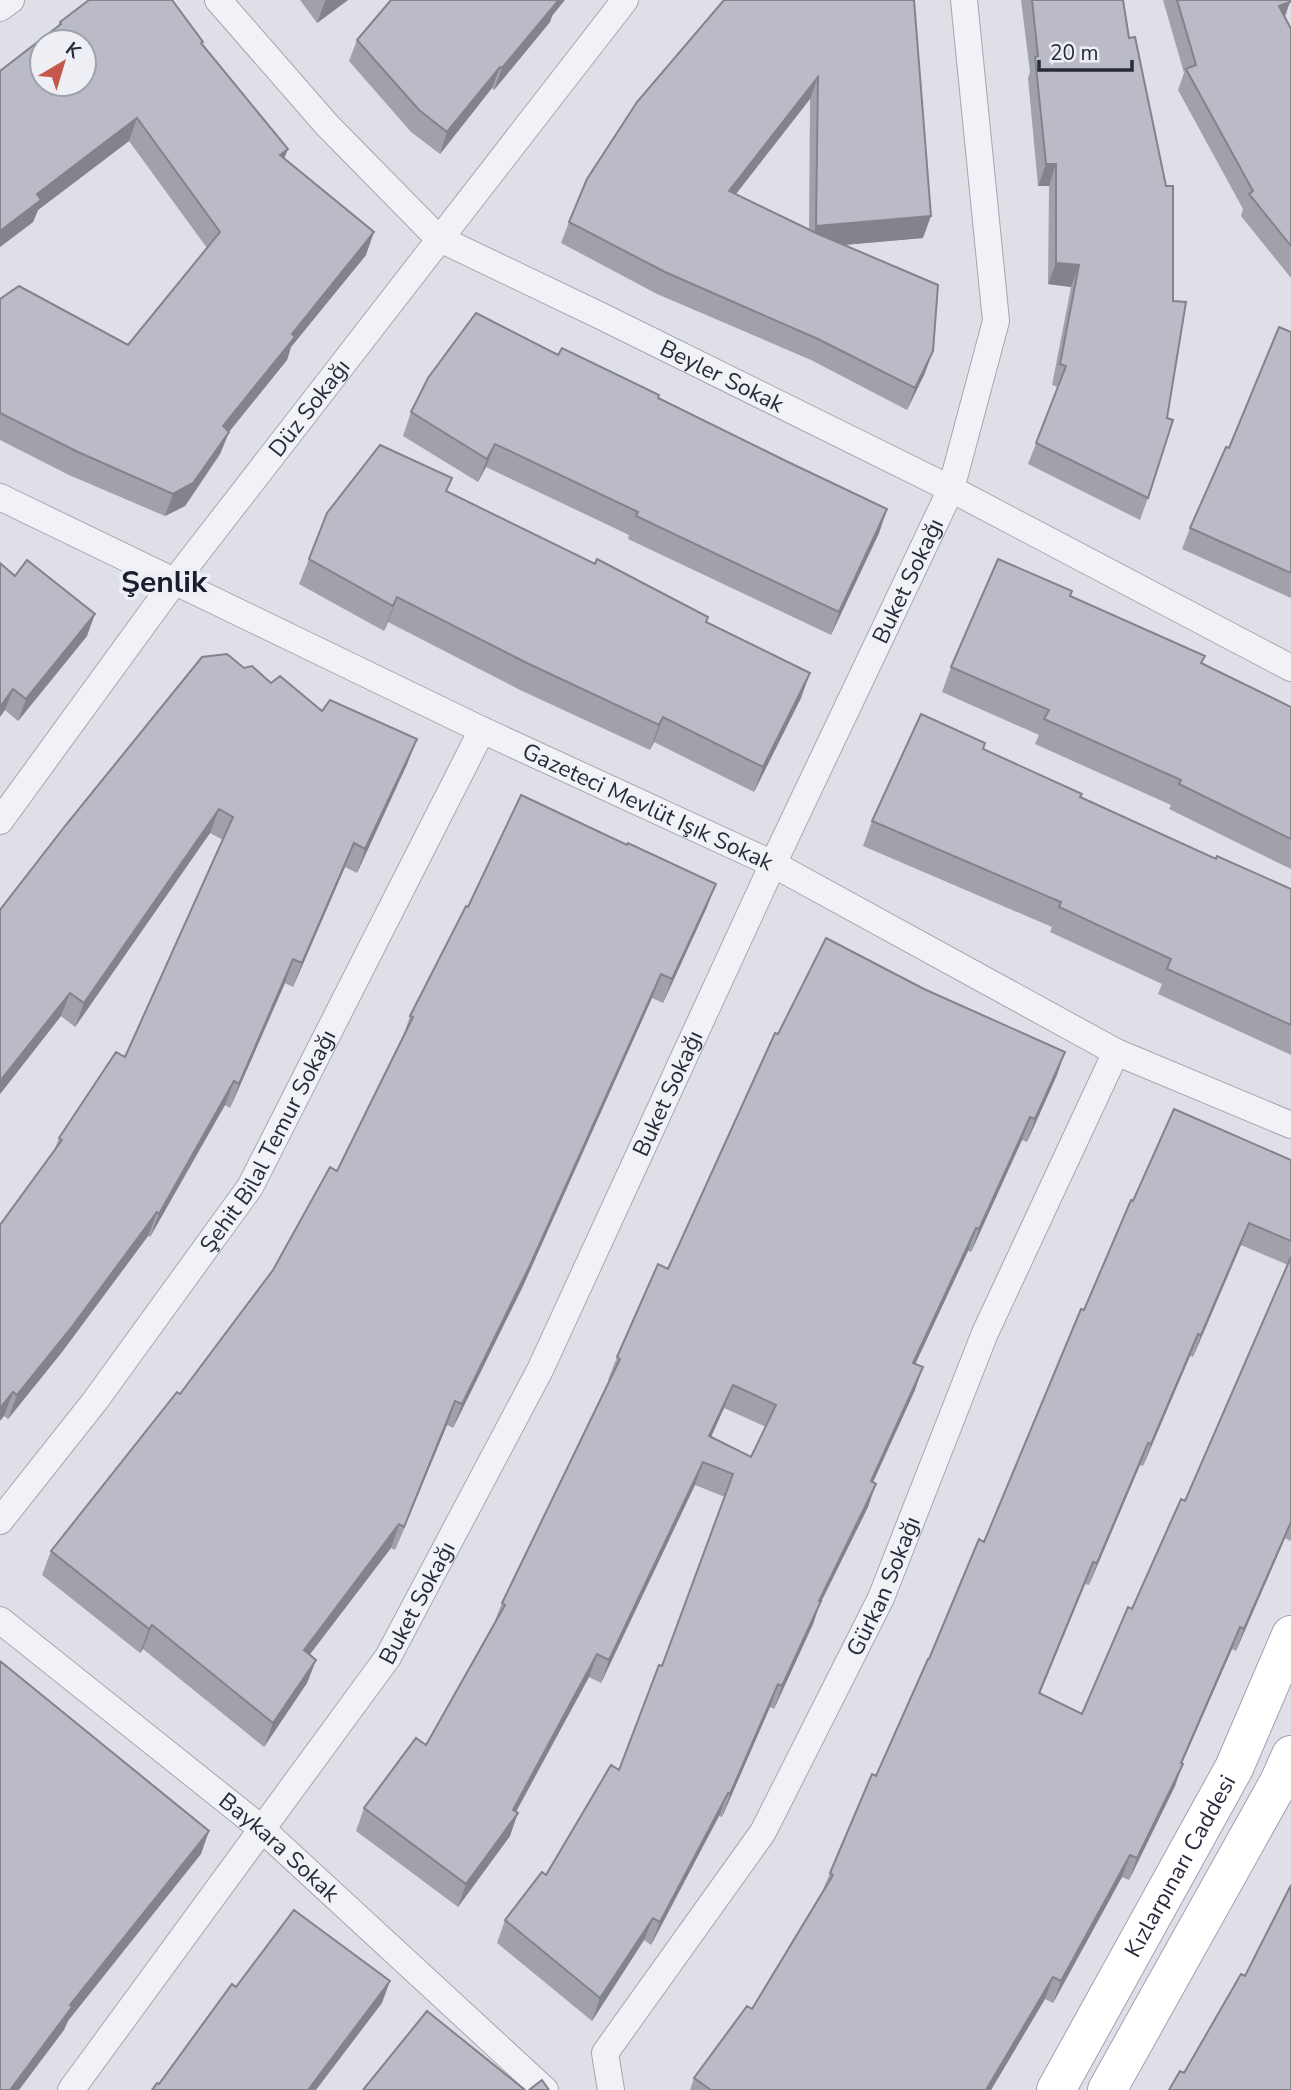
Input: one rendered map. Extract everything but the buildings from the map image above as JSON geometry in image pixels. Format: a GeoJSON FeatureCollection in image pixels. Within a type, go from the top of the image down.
{"type":"FeatureCollection","features":[{"type":"Feature","properties":{"kind":"main road","name":"Kızlarpınarı Caddesi"},"geometry":{"type":"LineString","coordinates":[[1056,2090],[1064,2080],[1234,1768],[1291,1635]]}},
{"type":"Feature","properties":{"kind":"main road","name":"Kızlarpınarı Caddesi"},"geometry":{"type":"LineString","coordinates":[[1107,2090],[1279,1782],[1291,1755]]}},
{"type":"Feature","properties":{"kind":"street"},"geometry":{"type":"LineString","coordinates":[[0,8],[11,0]]}},
{"type":"Feature","properties":{"kind":"street","name":"Beyler Sokak"},"geometry":{"type":"LineString","coordinates":[[218,0],[327,125],[438,238],[951,489],[1291,668]]}},
{"type":"Feature","properties":{"kind":"street","name":"Düz Sokağı"},"geometry":{"type":"LineString","coordinates":[[0,821],[174,582],[625,0]]}},
{"type":"Feature","properties":{"kind":"street","name":"Buket Sokağı"},"geometry":{"type":"LineString","coordinates":[[71,2090],[395,1645],[540,1370],[773,864],[951,489],[996,321],[964,0]]}},
{"type":"Feature","properties":{"kind":"street","name":"Gazeteci Mevlüt Işık Sokak"},"geometry":{"type":"LineString","coordinates":[[0,497],[482,730],[773,864],[1116,1052],[1291,1125]]}},
{"type":"Feature","properties":{"kind":"street","name":"Şehit Bilal Temur Sokağı"},"geometry":{"type":"LineString","coordinates":[[0,1521],[95,1401],[250,1186],[482,730]]}},
{"type":"Feature","properties":{"kind":"street","name":"Gürkan Sokağı"},"geometry":{"type":"LineString","coordinates":[[611,2090],[605,2053],[763,1832],[881,1598],[985,1333],[1116,1052]]}},
{"type":"Feature","properties":{"kind":"street","name":"Baykara Sokak"},"geometry":{"type":"LineString","coordinates":[[0,1620],[262,1829],[545,2090]]}},
{"type":"Feature","properties":{"kind":"district","name":"Şenlik"},"geometry":{"type":"Point","coordinates":[164,582]}}]}
